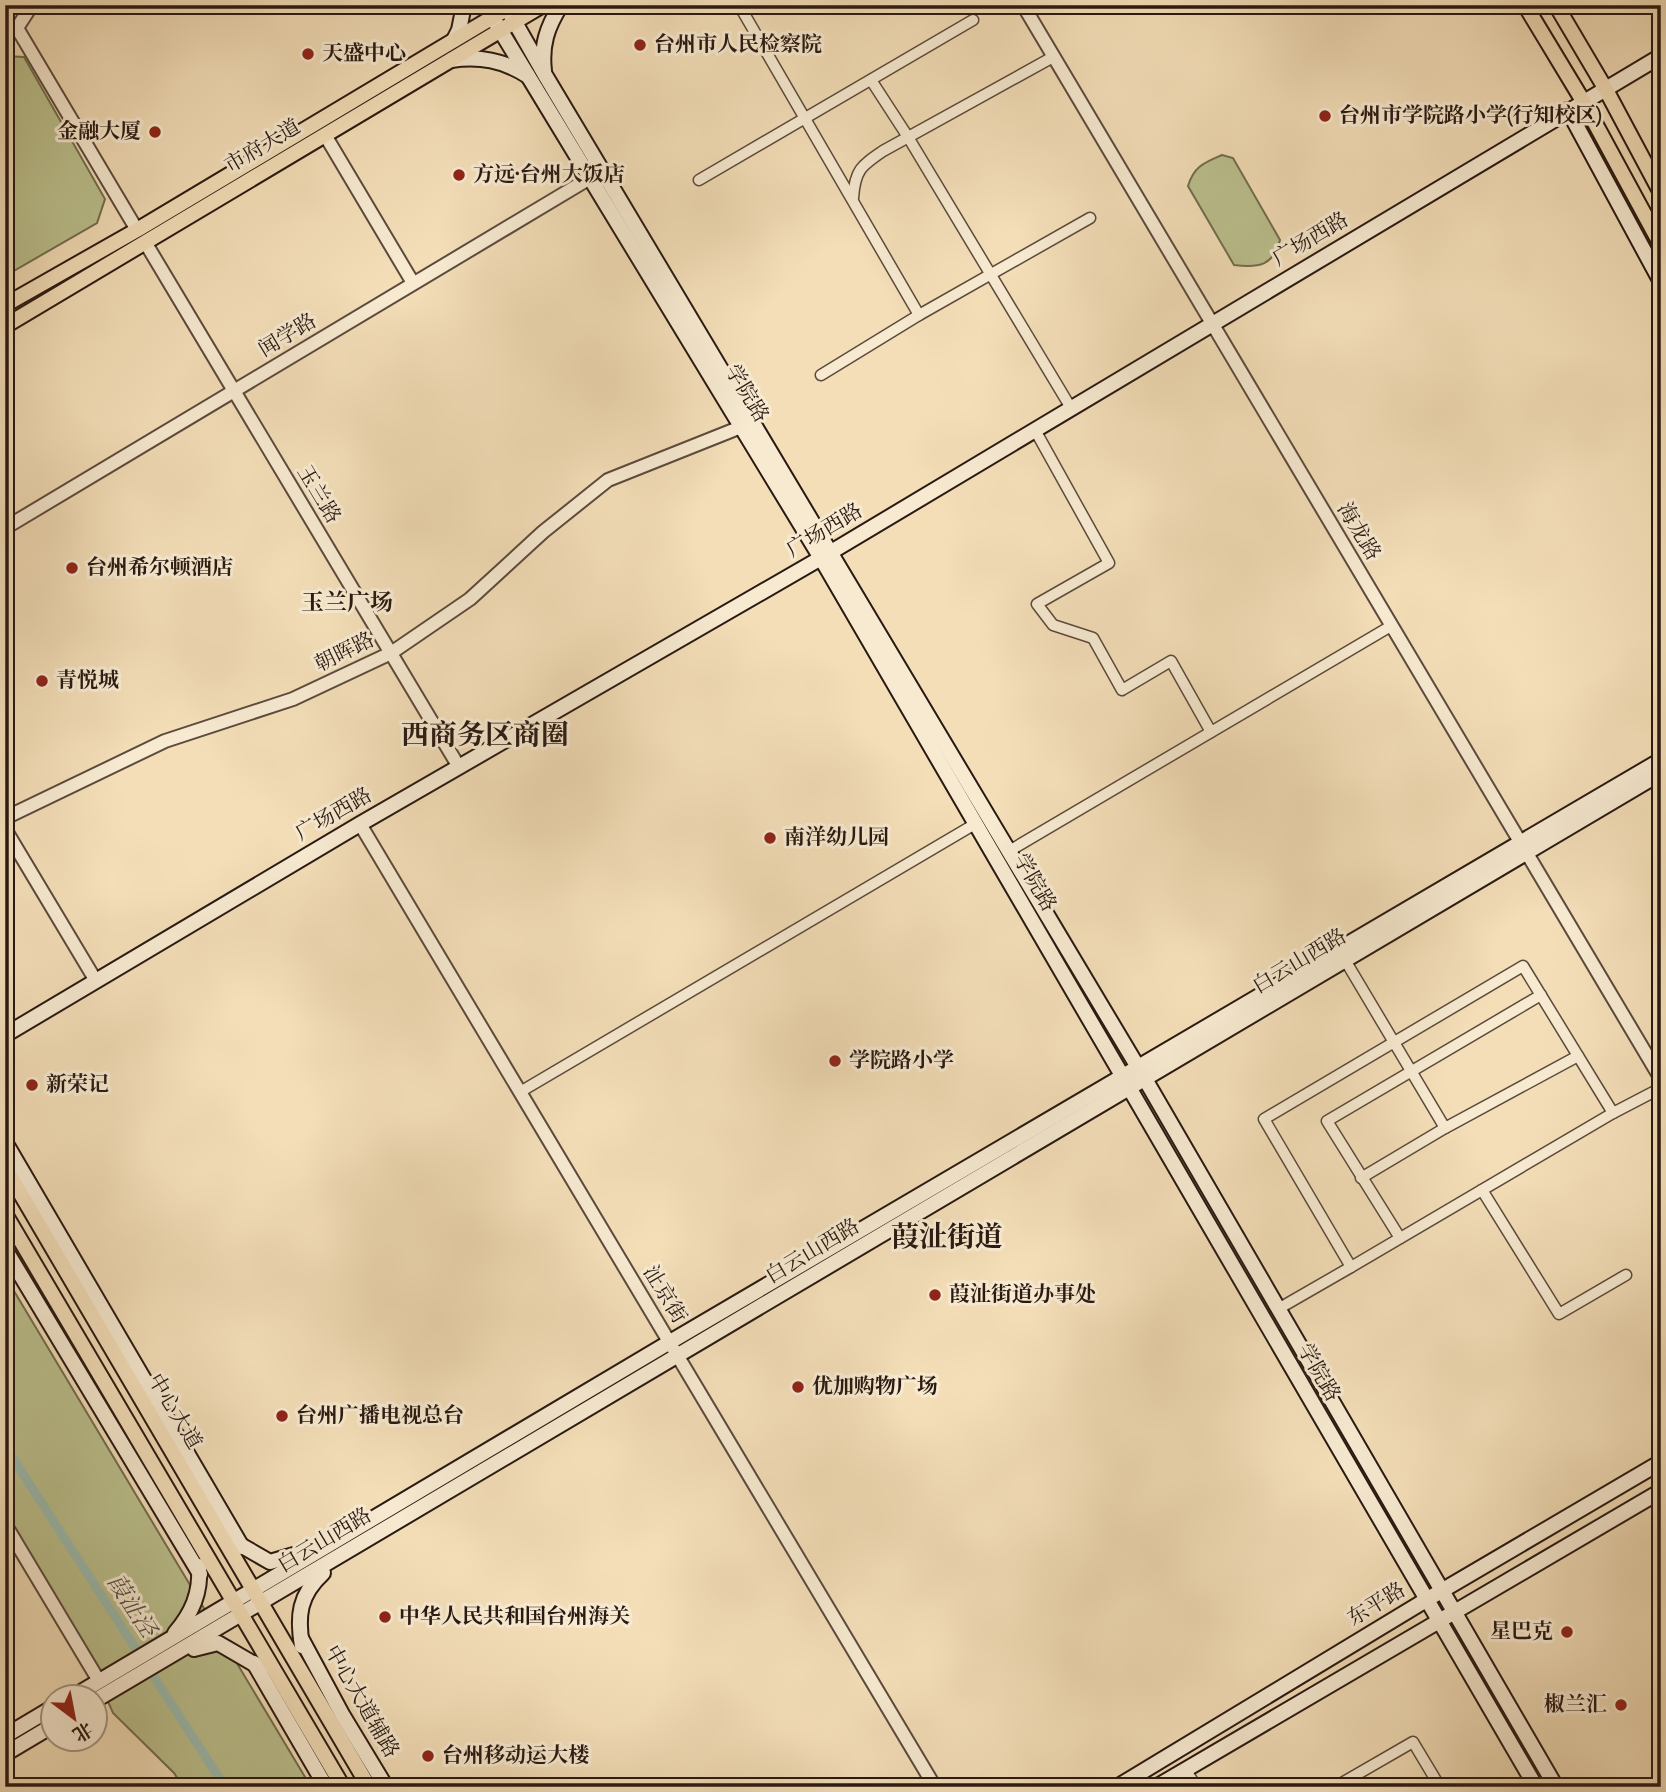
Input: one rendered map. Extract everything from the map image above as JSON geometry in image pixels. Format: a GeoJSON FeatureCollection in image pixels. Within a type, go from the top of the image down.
{"type":"FeatureCollection","features":[{"type":"Feature","properties":{"kind":"main road"},"geometry":{"type":"LineString","coordinates":[[454,40],[464,5]]}},
{"type":"Feature","properties":{"kind":"main road","name":"市府大道"},"geometry":{"type":"LineString","coordinates":[[5,326],[141,236],[454,40],[489,11],[543,5]]}},
{"type":"Feature","properties":{"kind":"main road"},"geometry":{"type":"LineString","coordinates":[[545,75],[543,46],[546,31],[561,5]]}},
{"type":"Feature","properties":{"kind":"main road"},"geometry":{"type":"LineString","coordinates":[[1525,5],[1583,101],[1661,245]]}},
{"type":"Feature","properties":{"kind":"main road"},"geometry":{"type":"LineString","coordinates":[[1556,5],[1605,88],[1661,193]]}},
{"type":"Feature","properties":{"kind":"main road","name":"市府大道"},"geometry":{"type":"LineString","coordinates":[[5,305],[141,236],[325,135],[500,31],[510,10]]}},
{"type":"Feature","properties":{"kind":"main road","name":"学院路"},"geometry":{"type":"LineString","coordinates":[[510,10],[545,75],[826,555],[975,824],[1536,1787]]}},
{"type":"Feature","properties":{"kind":"main road","name":"学院路"},"geometry":{"type":"LineString","coordinates":[[489,11],[741,426],[826,555],[1009,851],[1556,1787]]}},
{"type":"Feature","properties":{"kind":"main road","name":"广场西路"},"geometry":{"type":"LineString","coordinates":[[5,1035],[360,824],[826,555],[1661,55]]}},
{"type":"Feature","properties":{"kind":"main road"},"geometry":{"type":"LineString","coordinates":[[450,60],[471,57],[498,61],[529,77]]}},
{"type":"Feature","properties":{"kind":"main road"},"geometry":{"type":"LineString","coordinates":[[1568,110],[1661,282]]}},
{"type":"Feature","properties":{"kind":"main road"},"geometry":{"type":"LineString","coordinates":[[1632,192],[1636,236]]}},
{"type":"Feature","properties":{"kind":"main road","name":"白云山西路"},"geometry":{"type":"LineString","coordinates":[[1141,1073],[1345,960],[1661,760]]}},
{"type":"Feature","properties":{"kind":"main road","name":"白云山西路"},"geometry":{"type":"LineString","coordinates":[[94,1684],[163,1644],[238,1609],[263,1603],[678,1356],[1141,1073],[1523,848],[1661,773]]}},
{"type":"Feature","properties":{"kind":"main road","name":"白云山西路"},"geometry":{"type":"LineString","coordinates":[[108,1694],[173,1656],[238,1609],[255,1590],[670,1342],[1126,1082]]}},
{"type":"Feature","properties":{"kind":"main road"},"geometry":{"type":"LineString","coordinates":[[5,1142],[242,1547]]}},
{"type":"Feature","properties":{"kind":"main road","name":"中心大道"},"geometry":{"type":"LineString","coordinates":[[5,1167],[369,1787]]}},
{"type":"Feature","properties":{"kind":"main road"},"geometry":{"type":"LineString","coordinates":[[5,1214],[343,1787]]}},
{"type":"Feature","properties":{"kind":"main road"},"geometry":{"type":"LineString","coordinates":[[5,1249],[200,1574]]}},
{"type":"Feature","properties":{"kind":"main road","name":"东平路"},"geometry":{"type":"LineString","coordinates":[[1117,1787],[1442,1590],[1661,1462]]}},
{"type":"Feature","properties":{"kind":"main road","name":"东平路"},"geometry":{"type":"LineString","coordinates":[[1156,1787],[1661,1491]]}},
{"type":"Feature","properties":{"kind":"main road","name":"白云山西路"},"geometry":{"type":"LineString","coordinates":[[216,1523],[242,1547],[270,1562],[339,1540]]}},
{"type":"Feature","properties":{"kind":"main road"},"geometry":{"type":"LineString","coordinates":[[163,1644],[184,1622],[197,1599],[200,1574],[197,1540]]}},
{"type":"Feature","properties":{"kind":"main road","name":"中心大道"},"geometry":{"type":"LineString","coordinates":[[307,1679],[298,1614],[312,1584],[340,1557]]}},
{"type":"Feature","properties":{"kind":"main road","name":"中心大道辅路"},"geometry":{"type":"LineString","coordinates":[[301,1638],[343,1716],[386,1787]]}},
{"type":"Feature","properties":{"kind":"main road"},"geometry":{"type":"LineString","coordinates":[[173,1656],[218,1643],[254,1663],[281,1683]]}},
{"type":"Feature","properties":{"kind":"main road"},"geometry":{"type":"LineString","coordinates":[[254,1663],[326,1787]]}},
{"type":"Feature","properties":{"kind":"main road"},"geometry":{"type":"LineString","coordinates":[[5,1736],[38,1716]]}},
{"type":"Feature","properties":{"kind":"main road"},"geometry":{"type":"LineString","coordinates":[[5,1754],[38,1734]]}},
{"type":"Feature","properties":{"kind":"street"},"geometry":{"type":"LineString","coordinates":[[11,32],[32,5]]}},
{"type":"Feature","properties":{"kind":"street"},"geometry":{"type":"LineString","coordinates":[[740,5],[919,315]]}},
{"type":"Feature","properties":{"kind":"street","name":"海龙路"},"geometry":{"type":"LineString","coordinates":[[1023,5],[1661,1079]]}},
{"type":"Feature","properties":{"kind":"street"},"geometry":{"type":"LineString","coordinates":[[699,180],[972,20]]}},
{"type":"Feature","properties":{"kind":"street","name":"玉兰路"},"geometry":{"type":"LineString","coordinates":[[11,32],[141,236],[459,767]]}},
{"type":"Feature","properties":{"kind":"street"},"geometry":{"type":"LineString","coordinates":[[853,198],[854,181],[861,166],[1053,57]]}},
{"type":"Feature","properties":{"kind":"street"},"geometry":{"type":"LineString","coordinates":[[871,80],[1071,408]]}},
{"type":"Feature","properties":{"kind":"street"},"geometry":{"type":"LineString","coordinates":[[325,135],[413,283]]}},
{"type":"Feature","properties":{"kind":"street","name":"闻学路"},"geometry":{"type":"LineString","coordinates":[[5,528],[590,178]]}},
{"type":"Feature","properties":{"kind":"street"},"geometry":{"type":"LineString","coordinates":[[821,374],[1090,218]]}},
{"type":"Feature","properties":{"kind":"street","name":"朝晖路"},"geometry":{"type":"LineString","coordinates":[[5,818],[165,741],[293,699],[391,653],[470,600],[543,532],[608,480],[741,426]]}},
{"type":"Feature","properties":{"kind":"street"},"geometry":{"type":"LineString","coordinates":[[1035,430],[1109,563],[1037,604],[1053,625],[1093,638],[1122,690],[1171,661],[1211,732]]}},
{"type":"Feature","properties":{"kind":"street"},"geometry":{"type":"LineString","coordinates":[[1009,851],[1391,626]]}},
{"type":"Feature","properties":{"kind":"street","name":"沚京街"},"geometry":{"type":"LineString","coordinates":[[360,824],[935,1787]]}},
{"type":"Feature","properties":{"kind":"street"},"geometry":{"type":"LineString","coordinates":[[520,1092],[975,824]]}},
{"type":"Feature","properties":{"kind":"street"},"geometry":{"type":"LineString","coordinates":[[5,829],[96,981]]}},
{"type":"Feature","properties":{"kind":"street"},"geometry":{"type":"LineString","coordinates":[[1345,960],[1445,1128]]}},
{"type":"Feature","properties":{"kind":"street"},"geometry":{"type":"LineString","coordinates":[[1351,1267],[1264,1119],[1522,966],[1613,1113]]}},
{"type":"Feature","properties":{"kind":"street"},"geometry":{"type":"LineString","coordinates":[[1400,1238],[1327,1121],[1541,995]]}},
{"type":"Feature","properties":{"kind":"street"},"geometry":{"type":"LineString","coordinates":[[1361,1178],[1445,1128],[1578,1056]]}},
{"type":"Feature","properties":{"kind":"street"},"geometry":{"type":"LineString","coordinates":[[1278,1309],[1613,1113],[1661,1088]]}},
{"type":"Feature","properties":{"kind":"street"},"geometry":{"type":"LineString","coordinates":[[1482,1190],[1559,1314],[1626,1275]]}},
{"type":"Feature","properties":{"kind":"street"},"geometry":{"type":"LineString","coordinates":[[5,1524],[99,1681]]}},
{"type":"Feature","properties":{"kind":"street"},"geometry":{"type":"LineString","coordinates":[[1335,1787],[1413,1742],[1440,1787]]}},
{"type":"Feature","properties":{"kind":"street"},"geometry":{"type":"LineString","coordinates":[[1185,1769],[1192,1780],[1187,1787]]}},
{"type":"Feature","properties":{"kind":"green space"},"geometry":{"type":"Polygon","coordinates":[[[5,56],[24,57],[105,199],[97,223],[5,276],[5,56]]]}},
{"type":"Feature","properties":{"kind":"green space"},"geometry":{"type":"Polygon","coordinates":[[[1222,155],[1233,158],[1280,240],[1273,255],[1264,263],[1251,266],[1234,265],[1188,186],[1197,170],[1222,155]]]}},
{"type":"Feature","properties":{"kind":"green space"},"geometry":{"type":"Polygon","coordinates":[[[5,1276],[311,1787],[183,1787],[174,1773],[113,1713],[108,1702],[108,1684],[100,1684],[5,1524],[5,1276]]]}},
{"type":"Feature","properties":{"kind":"waterway","name":"葭沚泾"},"geometry":{"type":"LineString","coordinates":[[5,1446],[225,1787]]}},
{"type":"Feature","properties":{"kind":"place","name":"台州市人民检察院"},"geometry":{"type":"Point","coordinates":[640,45]}},
{"type":"Feature","properties":{"kind":"place","name":"天盛中心"},"geometry":{"type":"Point","coordinates":[308,54]}},
{"type":"Feature","properties":{"kind":"place","name":"台州市学院路小学(行知校区)"},"geometry":{"type":"Point","coordinates":[1325,116]}},
{"type":"Feature","properties":{"kind":"place","name":"金融大厦"},"geometry":{"type":"Point","coordinates":[155,132]}},
{"type":"Feature","properties":{"kind":"place","name":"方远·台州大饭店"},"geometry":{"type":"Point","coordinates":[459,175]}},
{"type":"Feature","properties":{"kind":"place","name":"台州希尔顿酒店"},"geometry":{"type":"Point","coordinates":[72,568]}},
{"type":"Feature","properties":{"kind":"place","name":"青悦城"},"geometry":{"type":"Point","coordinates":[42,681]}},
{"type":"Feature","properties":{"kind":"place","name":"南洋幼儿园"},"geometry":{"type":"Point","coordinates":[770,838]}},
{"type":"Feature","properties":{"kind":"place","name":"学院路小学"},"geometry":{"type":"Point","coordinates":[835,1061]}},
{"type":"Feature","properties":{"kind":"place","name":"新荣记"},"geometry":{"type":"Point","coordinates":[32,1085]}},
{"type":"Feature","properties":{"kind":"place","name":"葭沚街道办事处"},"geometry":{"type":"Point","coordinates":[935,1295]}},
{"type":"Feature","properties":{"kind":"place","name":"优加购物广场"},"geometry":{"type":"Point","coordinates":[798,1387]}},
{"type":"Feature","properties":{"kind":"place","name":"台州广播电视总台"},"geometry":{"type":"Point","coordinates":[282,1416]}},
{"type":"Feature","properties":{"kind":"place","name":"中华人民共和国台州海关"},"geometry":{"type":"Point","coordinates":[385,1617]}},
{"type":"Feature","properties":{"kind":"place","name":"星巴克"},"geometry":{"type":"Point","coordinates":[1567,1632]}},
{"type":"Feature","properties":{"kind":"place","name":"椒兰汇"},"geometry":{"type":"Point","coordinates":[1621,1705]}},
{"type":"Feature","properties":{"kind":"place","name":"台州移动运大楼"},"geometry":{"type":"Point","coordinates":[428,1756]}},
{"type":"Feature","properties":{"kind":"district","name":"玉兰广场"},"geometry":{"type":"Point","coordinates":[347,603]}},
{"type":"Feature","properties":{"kind":"district","name":"西商务区商圈"},"geometry":{"type":"Point","coordinates":[485,736]}},
{"type":"Feature","properties":{"kind":"district","name":"葭沚街道"},"geometry":{"type":"Point","coordinates":[947,1238]}}]}
